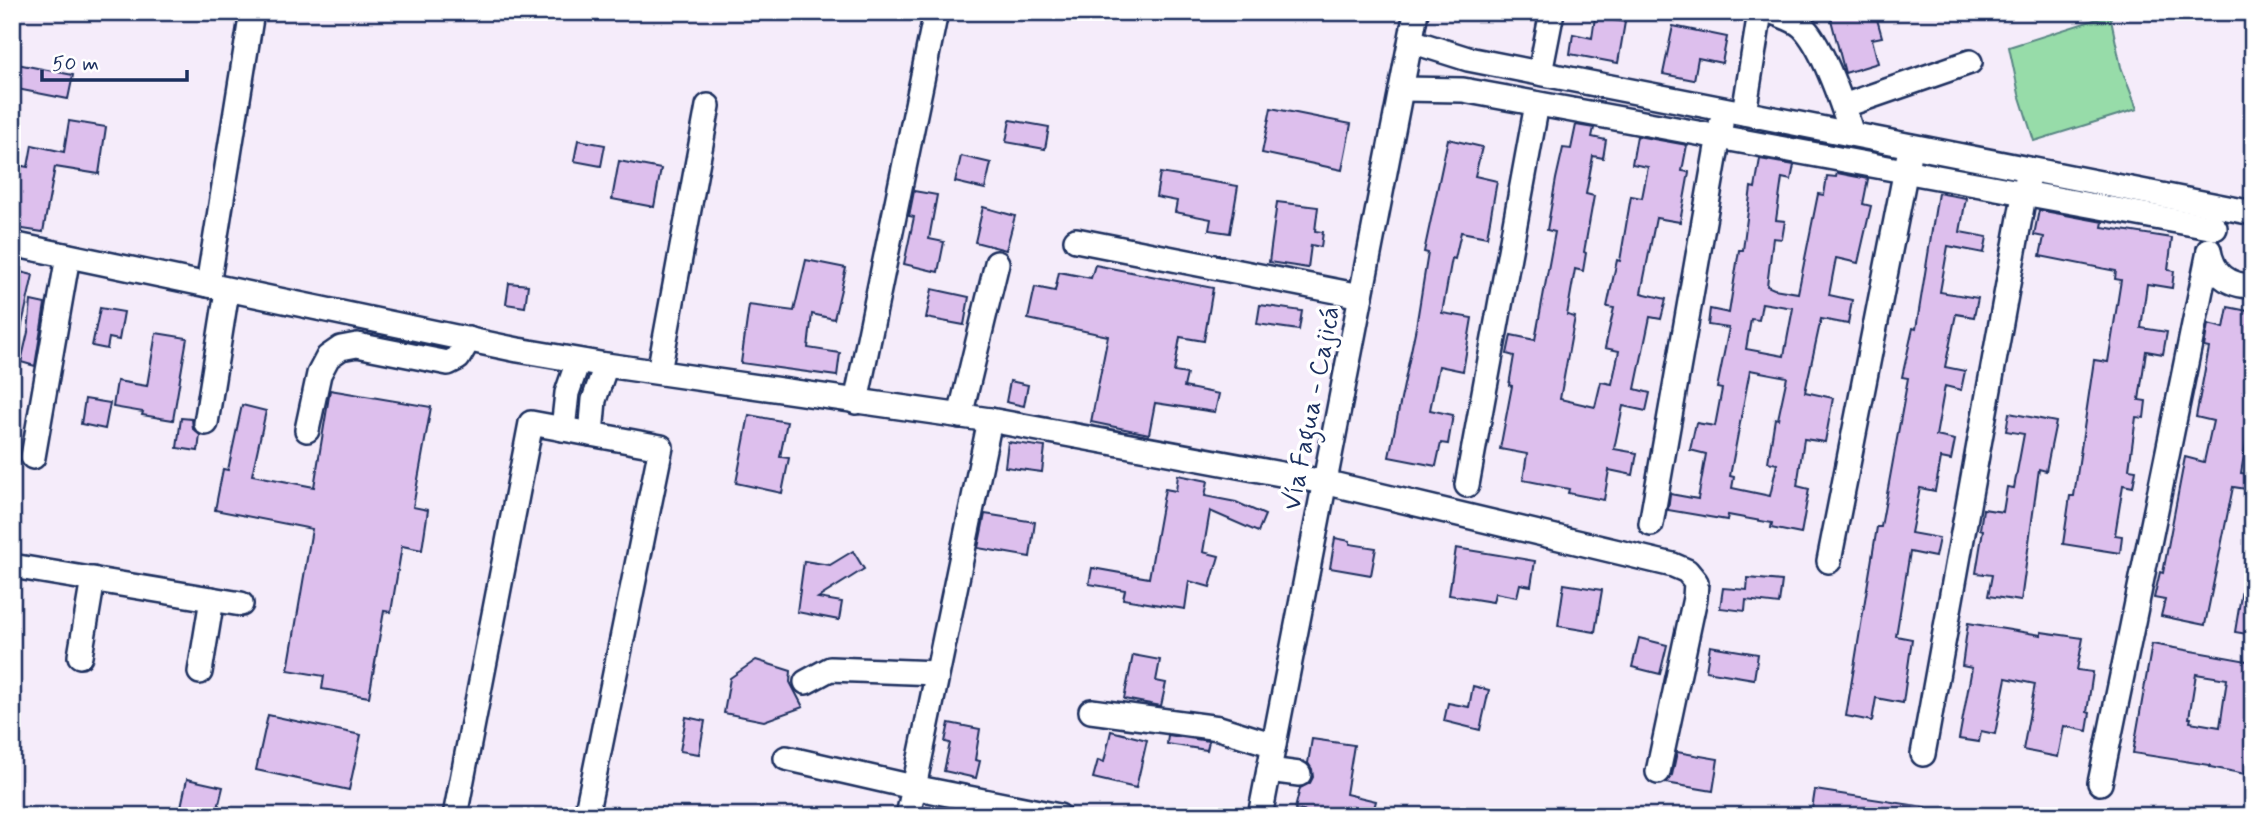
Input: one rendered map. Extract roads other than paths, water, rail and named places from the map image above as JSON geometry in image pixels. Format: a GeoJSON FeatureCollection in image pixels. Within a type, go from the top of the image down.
{"type":"FeatureCollection","features":[{"type":"Feature","properties":{"kind":"street"},"geometry":{"type":"LineString","coordinates":[[206,423],[218,288],[252,12]]}},
{"type":"Feature","properties":{"kind":"street"},"geometry":{"type":"LineString","coordinates":[[856,402],[936,12]]}},
{"type":"Feature","properties":{"kind":"street","name":"Vía Fagua - Cajicá"},"geometry":{"type":"LineString","coordinates":[[1261,816],[1416,12]]}},
{"type":"Feature","properties":{"kind":"street"},"geometry":{"type":"LineString","coordinates":[[1540,73],[1552,12]]}},
{"type":"Feature","properties":{"kind":"street"},"geometry":{"type":"LineString","coordinates":[[1651,524],[1719,137],[1734,111],[1760,12]]}},
{"type":"Feature","properties":{"kind":"street"},"geometry":{"type":"LineString","coordinates":[[1773,12],[1802,26],[1820,52],[1852,134]]}},
{"type":"Feature","properties":{"kind":"street"},"geometry":{"type":"LineString","coordinates":[[1411,41],[1468,59],[2249,213]]}},
{"type":"Feature","properties":{"kind":"street"},"geometry":{"type":"LineString","coordinates":[[1463,90],[1468,59]]}},
{"type":"Feature","properties":{"kind":"street"},"geometry":{"type":"LineString","coordinates":[[1843,106],[1970,62]]}},
{"type":"Feature","properties":{"kind":"street"},"geometry":{"type":"LineString","coordinates":[[1505,98],[1512,68]]}},
{"type":"Feature","properties":{"kind":"street"},"geometry":{"type":"LineString","coordinates":[[1402,89],[1463,90],[2215,228]]}},
{"type":"Feature","properties":{"kind":"street"},"geometry":{"type":"LineString","coordinates":[[1467,485],[1537,104]]}},
{"type":"Feature","properties":{"kind":"street"},"geometry":{"type":"LineString","coordinates":[[659,372],[708,106]]}},
{"type":"Feature","properties":{"kind":"street"},"geometry":{"type":"LineString","coordinates":[[1829,561],[1904,171],[1912,146]]}},
{"type":"Feature","properties":{"kind":"street"},"geometry":{"type":"LineString","coordinates":[[1923,754],[2028,169]]}},
{"type":"Feature","properties":{"kind":"street"},"geometry":{"type":"LineString","coordinates":[[2100,783],[2210,239],[2215,228],[2224,219],[2234,214],[2249,213]]}},
{"type":"Feature","properties":{"kind":"street"},"geometry":{"type":"LineString","coordinates":[[1076,240],[1362,296]]}},
{"type":"Feature","properties":{"kind":"street"},"geometry":{"type":"LineString","coordinates":[[12,244],[578,361],[990,420],[1324,482],[1673,565],[1687,571],[1696,582],[1695,598],[1658,772]]}},
{"type":"Feature","properties":{"kind":"street"},"geometry":{"type":"LineString","coordinates":[[2209,251],[2218,274],[2228,282],[2253,286]]}},
{"type":"Feature","properties":{"kind":"street"},"geometry":{"type":"LineString","coordinates":[[33,457],[68,256]]}},
{"type":"Feature","properties":{"kind":"street"},"geometry":{"type":"LineString","coordinates":[[960,416],[997,263]]}},
{"type":"Feature","properties":{"kind":"street"},"geometry":{"type":"LineString","coordinates":[[307,430],[319,374],[328,357],[341,348],[357,345],[447,363],[458,358],[469,339]]}},
{"type":"Feature","properties":{"kind":"street"},"geometry":{"type":"LineString","coordinates":[[563,429],[567,393],[578,361]]}},
{"type":"Feature","properties":{"kind":"street"},"geometry":{"type":"LineString","coordinates":[[591,434],[594,400],[606,365]]}},
{"type":"Feature","properties":{"kind":"street"},"geometry":{"type":"LineString","coordinates":[[908,816],[990,420]]}},
{"type":"Feature","properties":{"kind":"street"},"geometry":{"type":"LineString","coordinates":[[455,816],[531,423],[661,447],[586,816]]}},
{"type":"Feature","properties":{"kind":"street"},"geometry":{"type":"LineString","coordinates":[[12,566],[241,604]]}},
{"type":"Feature","properties":{"kind":"street"},"geometry":{"type":"LineString","coordinates":[[80,656],[93,579]]}},
{"type":"Feature","properties":{"kind":"street"},"geometry":{"type":"LineString","coordinates":[[200,672],[212,599]]}},
{"type":"Feature","properties":{"kind":"street"},"geometry":{"type":"LineString","coordinates":[[806,682],[830,669],[937,673]]}},
{"type":"Feature","properties":{"kind":"street"},"geometry":{"type":"LineString","coordinates":[[1091,711],[1219,728],[1274,745]]}},
{"type":"Feature","properties":{"kind":"street"},"geometry":{"type":"LineString","coordinates":[[786,758],[1059,816]]}},
{"type":"Feature","properties":{"kind":"street"},"geometry":{"type":"LineString","coordinates":[[1269,770],[1299,774]]}}]}
